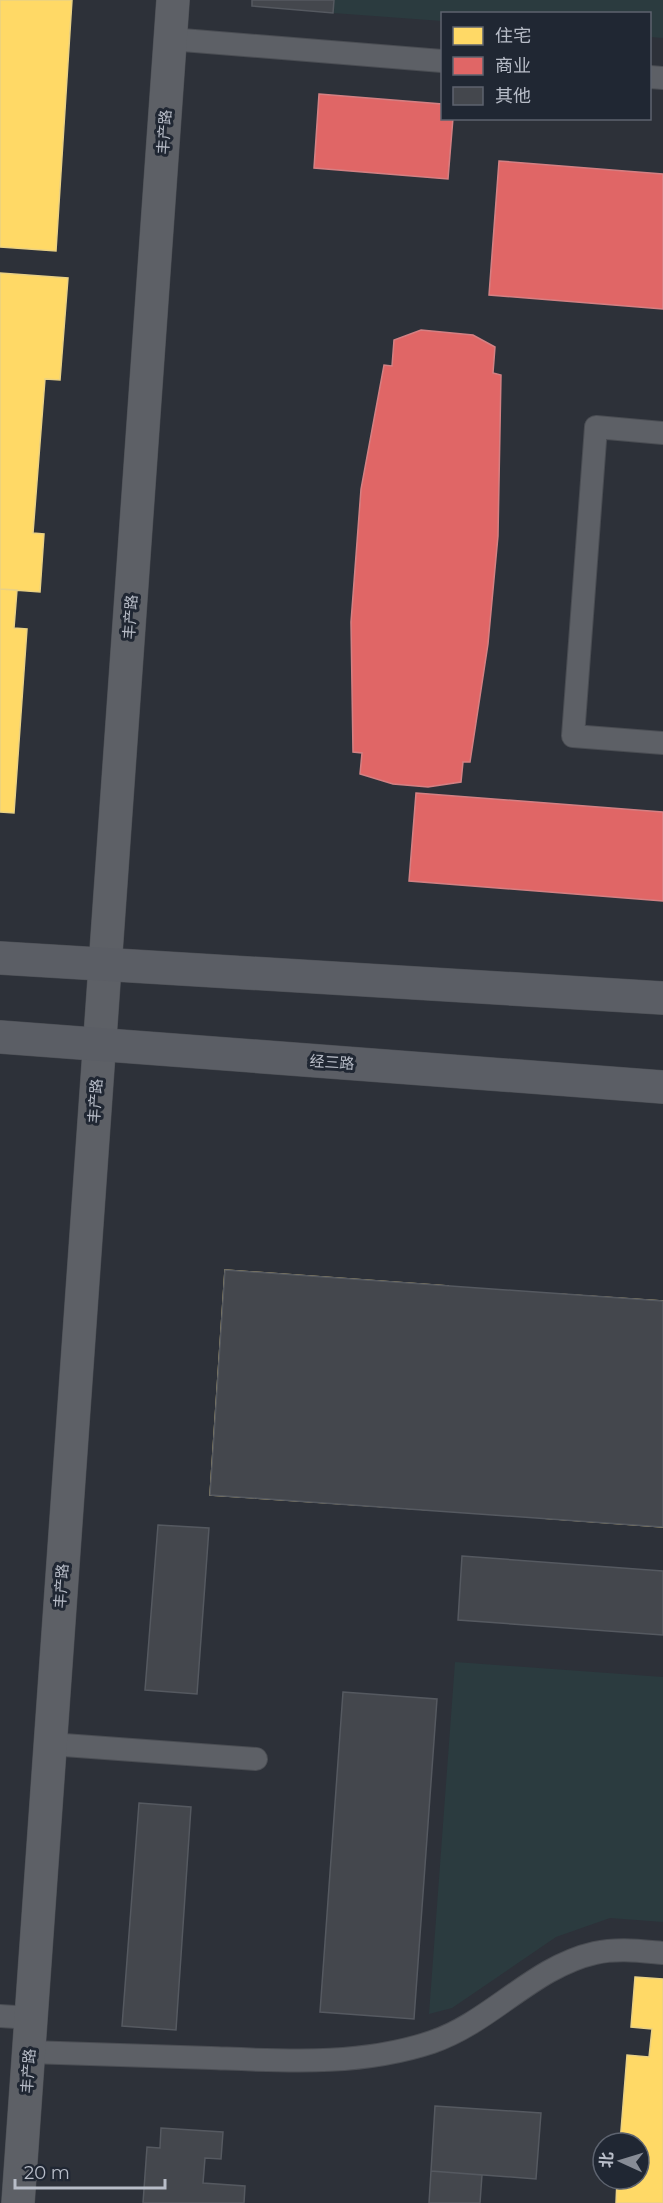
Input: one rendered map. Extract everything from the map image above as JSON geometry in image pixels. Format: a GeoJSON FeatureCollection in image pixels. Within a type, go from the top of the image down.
{"type":"FeatureCollection","features":[{"type":"Feature","properties":{"kind":"main road"},"geometry":{"type":"LineString","coordinates":[[0,958],[663,998]]}},
{"type":"Feature","properties":{"kind":"main road","name":"经三路"},"geometry":{"type":"LineString","coordinates":[[0,1037],[663,1087]]}},
{"type":"Feature","properties":{"kind":"street","name":"丰产路"},"geometry":{"type":"LineString","coordinates":[[18,2203],[29,2052],[16,2017],[50,1744],[173,0]]}},
{"type":"Feature","properties":{"kind":"lane"},"geometry":{"type":"LineString","coordinates":[[170,39],[441,60]]}},
{"type":"Feature","properties":{"kind":"lane"},"geometry":{"type":"LineString","coordinates":[[663,433],[596,428],[573,736],[663,743]]}},
{"type":"Feature","properties":{"kind":"lane"},"geometry":{"type":"LineString","coordinates":[[50,1744],[256,1759]]}},
{"type":"Feature","properties":{"kind":"lane"},"geometry":{"type":"LineString","coordinates":[[29,2052],[310,2062],[360,2058],[432,2041],[471,2023],[543,1974],[595,1953],[623,1949],[663,1953]]}},
{"type":"Feature","properties":{"kind":"shaded area"},"geometry":{"type":"Polygon","coordinates":[[[334,0],[663,0],[663,38],[651,37],[651,12],[441,12],[441,21],[333,13],[334,0]]]}},
{"type":"Feature","properties":{"kind":"shaded area"},"geometry":{"type":"Polygon","coordinates":[[[455,1662],[663,1677],[663,1922],[610,1918],[556,1937],[452,2008],[429,2014],[455,1662]]]}},
{"type":"Feature","properties":{"kind":"building: 住宅"},"geometry":{"type":"Polygon","coordinates":[[[0,0],[72,0],[56,251],[0,247],[0,0]]]}},
{"type":"Feature","properties":{"kind":"building: 住宅"},"geometry":{"type":"Polygon","coordinates":[[[0,273],[68,278],[60,380],[45,379],[33,533],[44,534],[40,592],[0,589],[0,273]]]}},
{"type":"Feature","properties":{"kind":"building: 住宅"},"geometry":{"type":"Polygon","coordinates":[[[0,589],[17,590],[14,628],[27,629],[14,813],[0,812],[0,589]]]}},
{"type":"Feature","properties":{"kind":"building: 住宅"},"geometry":{"type":"Polygon","coordinates":[[[225,1270],[448,1286],[431,1510],[210,1495],[225,1270]]]}},
{"type":"Feature","properties":{"kind":"building: 住宅"},"geometry":{"type":"Polygon","coordinates":[[[557,1294],[663,1301],[663,1527],[542,1518],[557,1294]]]}},
{"type":"Feature","properties":{"kind":"building: 住宅"},"geometry":{"type":"Polygon","coordinates":[[[635,1977],[663,1979],[663,2203],[616,2203],[616,2191],[651,2191],[651,2131],[621,2131],[627,2055],[649,2057],[652,2029],[631,2027],[635,1977]]]}},
{"type":"Feature","properties":{"kind":"building: 商业"},"geometry":{"type":"Polygon","coordinates":[[[319,94],[441,104],[441,120],[453,120],[448,179],[314,168],[319,94]]]}},
{"type":"Feature","properties":{"kind":"building: 商业"},"geometry":{"type":"Polygon","coordinates":[[[499,161],[663,174],[663,309],[489,295],[499,161]]]}},
{"type":"Feature","properties":{"kind":"building: 商业"},"geometry":{"type":"Polygon","coordinates":[[[421,330],[473,335],[495,347],[493,373],[501,375],[498,536],[488,644],[470,762],[463,762],[461,782],[428,787],[393,784],[360,774],[362,753],[353,752],[351,622],[361,489],[384,365],[392,366],[394,340],[421,330]]]}},
{"type":"Feature","properties":{"kind":"building: 商业"},"geometry":{"type":"Polygon","coordinates":[[[416,793],[663,812],[663,901],[409,881],[416,793]]]}},
{"type":"Feature","properties":{"kind":"building: 其他"},"geometry":{"type":"Polygon","coordinates":[[[252,0],[334,0],[333,13],[252,6],[252,0]]]}},
{"type":"Feature","properties":{"kind":"building: 其他"},"geometry":{"type":"Polygon","coordinates":[[[225,1270],[663,1301],[663,1527],[210,1495],[225,1270]]]}},
{"type":"Feature","properties":{"kind":"building: 其他"},"geometry":{"type":"Polygon","coordinates":[[[158,1525],[209,1528],[197,1694],[145,1690],[158,1525]]]}},
{"type":"Feature","properties":{"kind":"building: 其他"},"geometry":{"type":"Polygon","coordinates":[[[462,1556],[663,1571],[663,1635],[458,1620],[462,1556]]]}},
{"type":"Feature","properties":{"kind":"building: 其他"},"geometry":{"type":"Polygon","coordinates":[[[343,1692],[437,1699],[414,2019],[320,2012],[343,1692]]]}},
{"type":"Feature","properties":{"kind":"building: 其他"},"geometry":{"type":"Polygon","coordinates":[[[139,1803],[191,1807],[176,2030],[122,2026],[139,1803]]]}},
{"type":"Feature","properties":{"kind":"building: 其他"},"geometry":{"type":"Polygon","coordinates":[[[435,2106],[541,2113],[536,2179],[431,2171],[435,2106]]]}},
{"type":"Feature","properties":{"kind":"building: 其他"},"geometry":{"type":"Polygon","coordinates":[[[161,2128],[223,2132],[221,2159],[205,2158],[203,2183],[245,2186],[244,2203],[143,2203],[147,2147],[160,2148],[161,2128]]]}},
{"type":"Feature","properties":{"kind":"building: 其他"},"geometry":{"type":"Polygon","coordinates":[[[431,2171],[482,2175],[480,2203],[429,2203],[431,2171]]]}}]}
